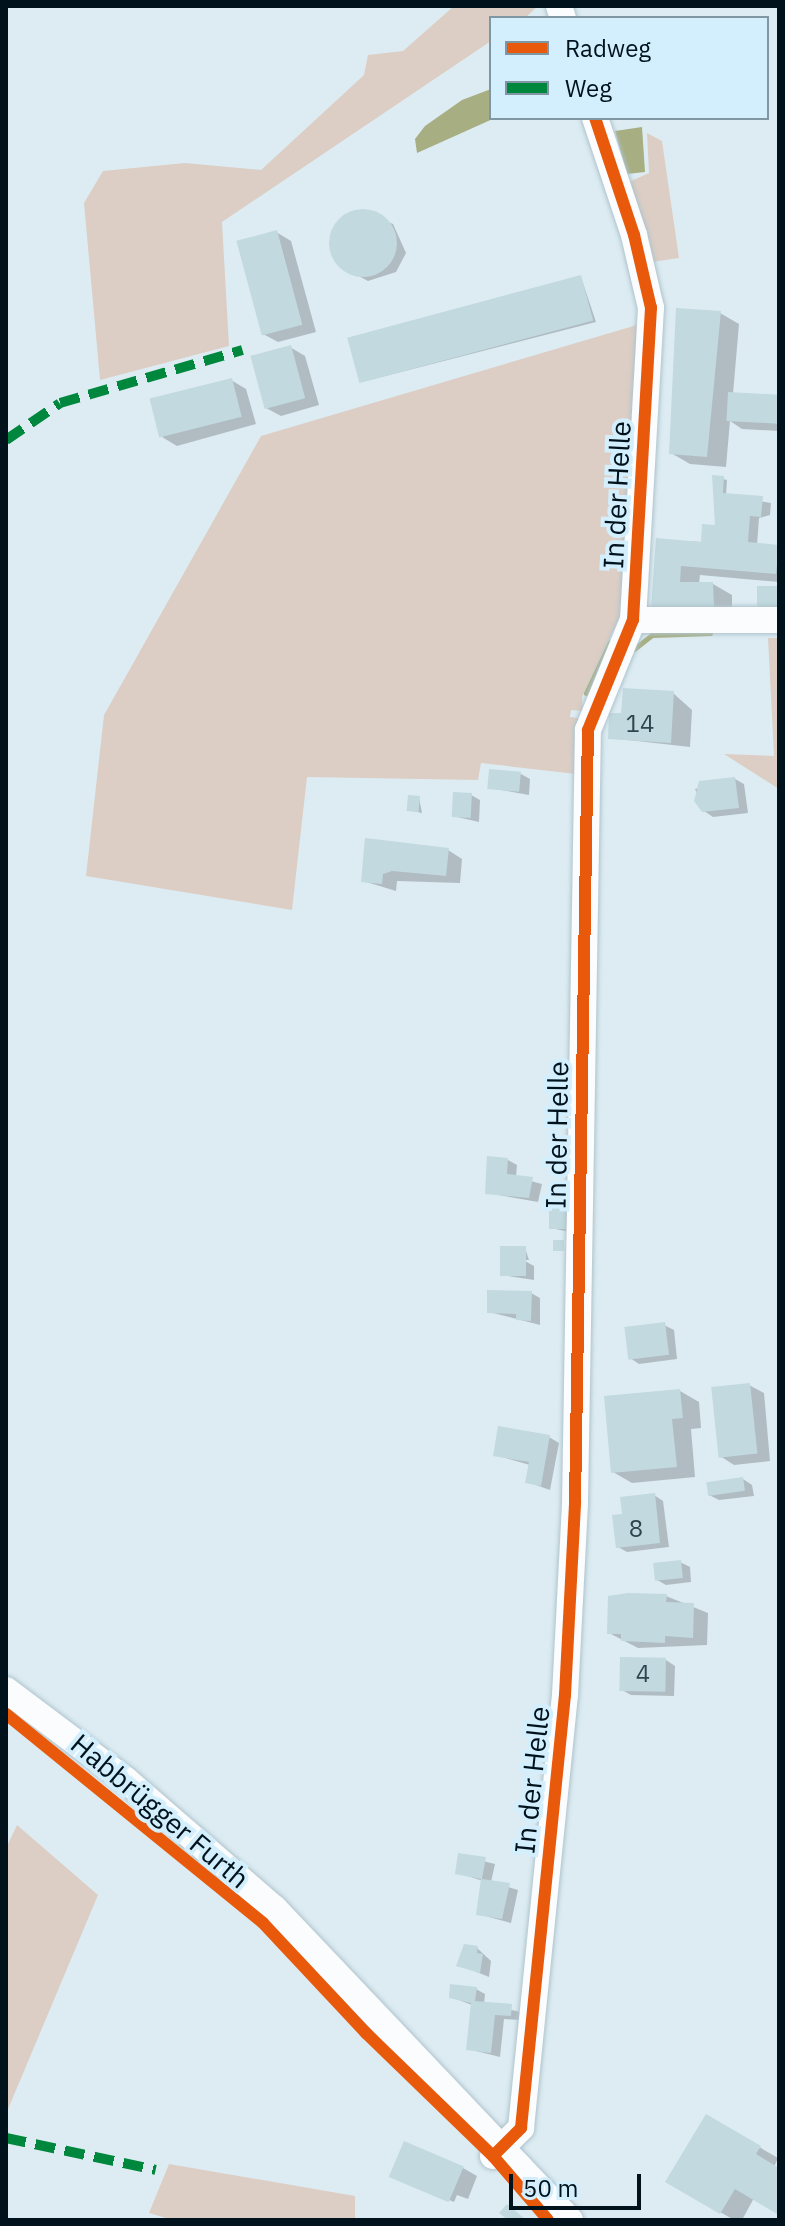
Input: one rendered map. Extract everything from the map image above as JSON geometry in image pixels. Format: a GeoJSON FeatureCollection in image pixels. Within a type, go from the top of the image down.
{"type":"FeatureCollection","features":[{"type":"Feature","properties":{"kind":"street","name":"In der Helle"},"geometry":{"type":"LineString","coordinates":[[498,2151],[521,2128],[565,1695],[575,1503],[588,730],[633,620],[651,308],[634,235],[596,120]]}},
{"type":"Feature","properties":{"kind":"street"},"geometry":{"type":"LineString","coordinates":[[633,620],[779,620]]}},
{"type":"Feature","properties":{"kind":"street","name":"Habbrügger Furth"},"geometry":{"type":"LineString","coordinates":[[6,1690],[126,1780],[274,1908],[498,2151],[570,2220]]}},
{"type":"Feature","properties":{"kind":"shaded area"},"geometry":{"type":"Polygon","coordinates":[[[454,6],[538,6],[527,16],[489,16],[489,42],[222,222],[229,346],[100,380],[84,203],[103,171],[185,163],[261,170],[364,75],[368,55],[403,51],[454,6]]]}},
{"type":"Feature","properties":{"kind":"shaded area"},"geometry":{"type":"Polygon","coordinates":[[[489,90],[491,120],[417,153],[415,139],[425,126],[462,100],[489,90]]]}},
{"type":"Feature","properties":{"kind":"shaded area"},"geometry":{"type":"Polygon","coordinates":[[[642,127],[645,172],[627,174],[615,131],[642,127]]]}},
{"type":"Feature","properties":{"kind":"shaded area"},"geometry":{"type":"Polygon","coordinates":[[[647,133],[662,141],[679,258],[652,262],[629,182],[649,173],[647,133]]]}},
{"type":"Feature","properties":{"kind":"shaded area"},"geometry":{"type":"Polygon","coordinates":[[[637,325],[634,460],[620,616],[582,697],[583,711],[571,710],[570,717],[584,719],[576,774],[481,763],[478,780],[307,777],[292,910],[86,876],[104,715],[261,436],[637,325]]]}},
{"type":"Feature","properties":{"kind":"shaded area"},"geometry":{"type":"Polygon","coordinates":[[[768,638],[779,638],[779,789],[724,754],[774,756],[768,638]]]}},
{"type":"Feature","properties":{"kind":"shaded area"},"geometry":{"type":"Polygon","coordinates":[[[17,1825],[98,1895],[6,2114],[6,1848],[17,1825]]]}},
{"type":"Feature","properties":{"kind":"shaded area"},"geometry":{"type":"Polygon","coordinates":[[[169,2164],[355,2196],[355,2220],[173,2220],[149,2213],[169,2164]]]}},
{"type":"Feature","properties":{"kind":"building"},"geometry":{"type":"Polygon","coordinates":[[[363,209],[376,211],[387,219],[395,230],[395,256],[387,267],[376,275],[363,277],[350,275],[339,267],[331,256],[329,243],[331,230],[339,219],[350,211],[363,209]]]}},
{"type":"Feature","properties":{"kind":"building"},"geometry":{"type":"Polygon","coordinates":[[[277,230],[302,325],[262,336],[236,241],[277,230]]]}},
{"type":"Feature","properties":{"kind":"building"},"geometry":{"type":"Polygon","coordinates":[[[581,275],[593,320],[359,383],[347,338],[581,275]]]}},
{"type":"Feature","properties":{"kind":"building"},"geometry":{"type":"Polygon","coordinates":[[[676,308],[721,311],[707,457],[669,454],[676,308]]]}},
{"type":"Feature","properties":{"kind":"building"},"geometry":{"type":"Polygon","coordinates":[[[291,345],[305,398],[265,409],[250,356],[291,345]]]}},
{"type":"Feature","properties":{"kind":"building"},"geometry":{"type":"Polygon","coordinates":[[[232,378],[242,417],[159,437],[150,399],[232,378]]]}},
{"type":"Feature","properties":{"kind":"building"},"geometry":{"type":"Polygon","coordinates":[[[728,392],[779,395],[777,424],[726,421],[728,392]]]}},
{"type":"Feature","properties":{"kind":"building"},"geometry":{"type":"Polygon","coordinates":[[[712,475],[724,476],[723,493],[763,496],[761,517],[750,516],[748,542],[779,545],[776,574],[681,566],[680,582],[713,582],[714,607],[651,607],[656,538],[701,542],[702,524],[715,525],[712,475]]]}},
{"type":"Feature","properties":{"kind":"building"},"geometry":{"type":"Polygon","coordinates":[[[757,586],[779,586],[779,607],[757,607],[757,586]]]}},
{"type":"Feature","properties":{"kind":"building"},"geometry":{"type":"Polygon","coordinates":[[[623,688],[674,691],[671,743],[608,739],[609,713],[621,713],[623,688]]]}},
{"type":"Feature","properties":{"kind":"building"},"geometry":{"type":"Polygon","coordinates":[[[489,769],[521,772],[519,792],[487,789],[489,769]]]}},
{"type":"Feature","properties":{"kind":"building"},"geometry":{"type":"Polygon","coordinates":[[[735,777],[739,808],[702,812],[694,801],[699,781],[735,777]]]}},
{"type":"Feature","properties":{"kind":"building"},"geometry":{"type":"Polygon","coordinates":[[[453,792],[472,793],[471,818],[452,817],[453,792]]]}},
{"type":"Feature","properties":{"kind":"building"},"geometry":{"type":"Polygon","coordinates":[[[408,795],[420,796],[419,812],[407,811],[408,795]]]}},
{"type":"Feature","properties":{"kind":"building"},"geometry":{"type":"Polygon","coordinates":[[[365,838],[449,848],[446,876],[392,871],[383,874],[382,884],[361,882],[365,838]]]}},
{"type":"Feature","properties":{"kind":"building"},"geometry":{"type":"Polygon","coordinates":[[[487,1156],[508,1158],[507,1174],[533,1177],[529,1198],[485,1194],[487,1156]]]}},
{"type":"Feature","properties":{"kind":"building"},"geometry":{"type":"Polygon","coordinates":[[[549,1198],[566,1198],[566,1229],[549,1229],[549,1198]]]}},
{"type":"Feature","properties":{"kind":"building"},"geometry":{"type":"Polygon","coordinates":[[[553,1240],[564,1240],[564,1251],[553,1251],[553,1240]]]}},
{"type":"Feature","properties":{"kind":"building"},"geometry":{"type":"Polygon","coordinates":[[[500,1246],[526,1246],[526,1276],[500,1276],[500,1246]]]}},
{"type":"Feature","properties":{"kind":"building"},"geometry":{"type":"Polygon","coordinates":[[[487,1290],[532,1291],[531,1321],[516,1320],[516,1314],[487,1313],[487,1290]]]}},
{"type":"Feature","properties":{"kind":"building"},"geometry":{"type":"Polygon","coordinates":[[[665,1322],[669,1355],[628,1360],[624,1327],[665,1322]]]}},
{"type":"Feature","properties":{"kind":"building"},"geometry":{"type":"Polygon","coordinates":[[[750,1383],[757,1454],[719,1458],[711,1387],[750,1383]]]}},
{"type":"Feature","properties":{"kind":"building"},"geometry":{"type":"Polygon","coordinates":[[[680,1389],[683,1418],[672,1419],[677,1467],[611,1473],[604,1396],[680,1389]]]}},
{"type":"Feature","properties":{"kind":"building"},"geometry":{"type":"Polygon","coordinates":[[[498,1426],[550,1435],[541,1486],[525,1483],[529,1462],[493,1456],[498,1426]]]}},
{"type":"Feature","properties":{"kind":"building"},"geometry":{"type":"Polygon","coordinates":[[[743,1477],[745,1491],[708,1496],[706,1482],[743,1477]]]}},
{"type":"Feature","properties":{"kind":"building"},"geometry":{"type":"Polygon","coordinates":[[[655,1493],[660,1543],[616,1548],[612,1515],[622,1514],[620,1497],[655,1493]]]}},
{"type":"Feature","properties":{"kind":"building"},"geometry":{"type":"Polygon","coordinates":[[[681,1560],[683,1578],[655,1581],[653,1563],[681,1560]]]}},
{"type":"Feature","properties":{"kind":"building"},"geometry":{"type":"Polygon","coordinates":[[[667,1594],[666,1602],[694,1603],[693,1638],[665,1636],[665,1643],[621,1641],[621,1634],[607,1634],[608,1596],[667,1594]]]}},
{"type":"Feature","properties":{"kind":"building"},"geometry":{"type":"Polygon","coordinates":[[[620,1657],[666,1658],[665,1692],[619,1691],[620,1657]]]}},
{"type":"Feature","properties":{"kind":"building"},"geometry":{"type":"Polygon","coordinates":[[[458,1853],[486,1857],[482,1879],[510,1883],[502,1919],[476,1915],[481,1879],[455,1874],[458,1853]]]}},
{"type":"Feature","properties":{"kind":"building"},"geometry":{"type":"Polygon","coordinates":[[[464,1944],[478,1946],[477,1953],[483,1954],[480,1973],[456,1966],[464,1944]]]}},
{"type":"Feature","properties":{"kind":"building"},"geometry":{"type":"Polygon","coordinates":[[[450,1984],[477,1987],[475,2001],[512,2004],[511,2016],[495,2015],[491,2053],[466,2050],[471,2003],[449,1998],[450,1984]]]}},
{"type":"Feature","properties":{"kind":"building"},"geometry":{"type":"Polygon","coordinates":[[[706,2114],[761,2146],[756,2154],[779,2168],[779,2215],[735,2189],[720,2214],[665,2182],[706,2114]]]}},
{"type":"Feature","properties":{"kind":"building"},"geometry":{"type":"Polygon","coordinates":[[[404,2141],[464,2166],[449,2202],[389,2177],[404,2141]]]}},
{"type":"Feature","properties":{"kind":"building"},"geometry":{"type":"Polygon","coordinates":[[[507,2204],[526,2220],[508,2220],[499,2213],[507,2204]]]}},
{"type":"Feature","properties":{"kind":"waterway"},"geometry":{"type":"LineString","coordinates":[[634,649],[652,635],[710,633]]}},
{"type":"Feature","properties":{"kind":"waterway"},"geometry":{"type":"LineString","coordinates":[[586,693],[610,642]]}},
{"type":"Feature","properties":{"kind":"marked path"},"geometry":{"type":"LineString","coordinates":[[6,440],[60,403],[242,350]]}},
{"type":"Feature","properties":{"kind":"marked path"},"geometry":{"type":"LineString","coordinates":[[6,2138],[156,2170]]}},
{"type":"Feature","properties":{"kind":"cycle path"},"geometry":{"type":"LineString","coordinates":[[493,2156],[521,2128],[565,1695],[575,1503],[588,730],[633,620],[651,308],[634,235],[596,120]]}},
{"type":"Feature","properties":{"kind":"cycle path"},"geometry":{"type":"LineString","coordinates":[[6,1714],[263,1923],[366,2033],[493,2156],[548,2220]]}}]}
